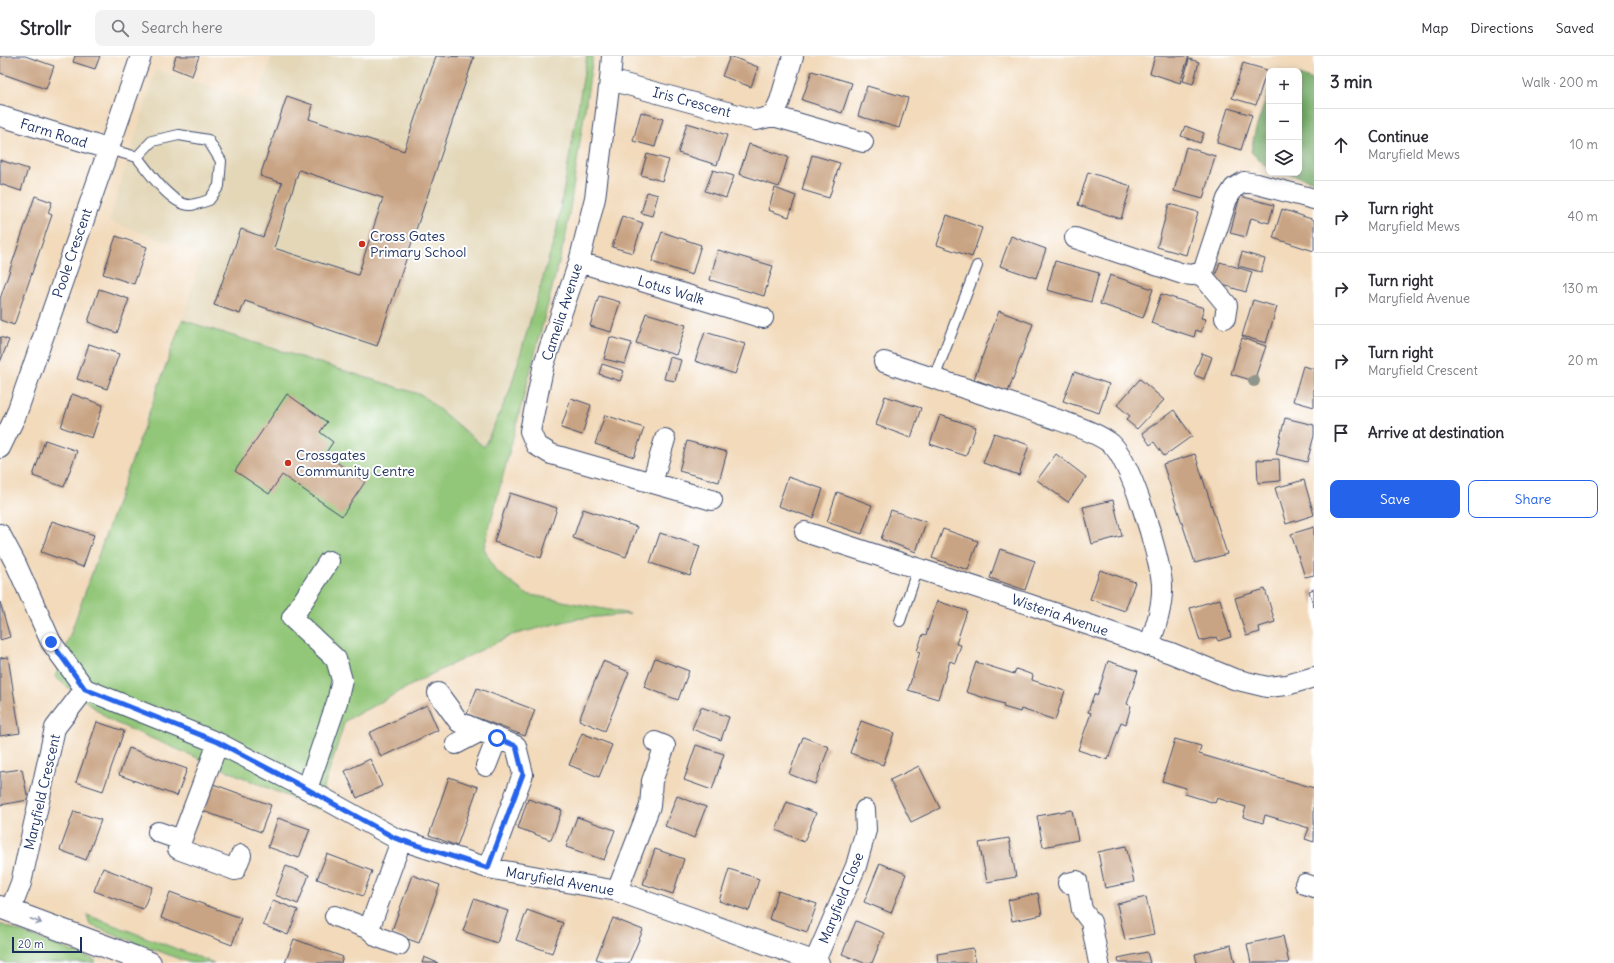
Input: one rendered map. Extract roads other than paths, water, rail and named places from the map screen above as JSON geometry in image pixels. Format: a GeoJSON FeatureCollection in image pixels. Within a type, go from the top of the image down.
{"type":"FeatureCollection","features":[{"type":"Feature","properties":{"kind":"street","name":"Poole Crescent"},"geometry":{"type":"LineString","coordinates":[[0,448],[16,415],[141,56]]}},
{"type":"Feature","properties":{"kind":"street","name":"Camelia Avenue"},"geometry":{"type":"LineString","coordinates":[[612,56],[595,198],[579,262],[544,364],[530,431],[536,445],[551,454],[712,500]]}},
{"type":"Feature","properties":{"kind":"street"},"geometry":{"type":"LineString","coordinates":[[773,116],[780,101],[793,56]]}},
{"type":"Feature","properties":{"kind":"street","name":"Iris Crescent"},"geometry":{"type":"LineString","coordinates":[[610,80],[756,120],[773,116],[863,142]]}},
{"type":"Feature","properties":{"kind":"street","name":"Farm Road"},"geometry":{"type":"LineString","coordinates":[[0,116],[108,149]]}},
{"type":"Feature","properties":{"kind":"street"},"geometry":{"type":"LineString","coordinates":[[1224,318],[1227,305],[1202,275],[1227,199],[1234,188],[1244,182],[1314,199]]}},
{"type":"Feature","properties":{"kind":"street"},"geometry":{"type":"LineString","coordinates":[[1075,238],[1184,274],[1193,275],[1203,271]]}},
{"type":"Feature","properties":{"kind":"street","name":"Lotus Walk"},"geometry":{"type":"LineString","coordinates":[[579,262],[763,318]]}},
{"type":"Feature","properties":{"kind":"street"},"geometry":{"type":"LineString","coordinates":[[884,362],[1084,430],[1110,442],[1126,465],[1140,500],[1155,550],[1162,584],[1161,611],[1149,646]]}},
{"type":"Feature","properties":{"kind":"street"},"geometry":{"type":"LineString","coordinates":[[652,483],[665,439]]}},
{"type":"Feature","properties":{"kind":"street","name":"Wisteria Avenue"},"geometry":{"type":"LineString","coordinates":[[805,532],[1028,604],[1149,646],[1234,679],[1267,687],[1287,685],[1314,677]]}},
{"type":"Feature","properties":{"kind":"street"},"geometry":{"type":"LineString","coordinates":[[0,534],[16,564],[51,642],[85,689]]}},
{"type":"Feature","properties":{"kind":"street"},"geometry":{"type":"LineString","coordinates":[[307,789],[337,702],[342,680],[336,659],[292,618],[329,561]]}},
{"type":"Feature","properties":{"kind":"street","name":"Maryfield Avenue"},"geometry":{"type":"LineString","coordinates":[[85,689],[218,742],[401,841],[488,868],[617,891],[817,962]]}},
{"type":"Feature","properties":{"kind":"street","name":"Maryfield Crescent"},"geometry":{"type":"LineString","coordinates":[[5,909],[22,883],[55,728],[85,689]]}},
{"type":"Feature","properties":{"kind":"street"},"geometry":{"type":"LineString","coordinates":[[438,693],[459,722],[516,746],[523,774],[488,868]]}},
{"type":"Feature","properties":{"kind":"street"},"geometry":{"type":"LineString","coordinates":[[456,744],[489,734]]}},
{"type":"Feature","properties":{"kind":"street"},"geometry":{"type":"LineString","coordinates":[[486,766],[489,734]]}},
{"type":"Feature","properties":{"kind":"street"},"geometry":{"type":"LineString","coordinates":[[218,742],[178,849],[235,870],[241,855]]}},
{"type":"Feature","properties":{"kind":"street"},"geometry":{"type":"LineString","coordinates":[[617,891],[650,806],[652,781],[665,746],[655,742]]}},
{"type":"Feature","properties":{"kind":"street","name":"Maryfield Close"},"geometry":{"type":"LineString","coordinates":[[817,962],[856,866],[866,830],[865,810]]}},
{"type":"Feature","properties":{"kind":"street"},"geometry":{"type":"LineString","coordinates":[[158,832],[181,840]]}},
{"type":"Feature","properties":{"kind":"street"},"geometry":{"type":"LineString","coordinates":[[369,929],[401,841]]}},
{"type":"Feature","properties":{"kind":"street"},"geometry":{"type":"LineString","coordinates":[[1068,883],[1076,881],[1082,910],[1091,922],[1099,963]]}},
{"type":"Feature","properties":{"kind":"street"},"geometry":{"type":"LineString","coordinates":[[5,909],[150,963]]}},
{"type":"Feature","properties":{"kind":"street"},"geometry":{"type":"LineString","coordinates":[[335,916],[369,929],[378,937],[399,945]]}},
{"type":"Feature","properties":{"kind":"lane"},"geometry":{"type":"LineString","coordinates":[[108,149],[137,157],[158,184],[172,198],[190,205],[209,200],[219,186],[221,161],[208,140],[179,135],[152,141],[137,157]]}},
{"type":"Feature","properties":{"kind":"lane"},"geometry":{"type":"LineString","coordinates":[[934,378],[977,266]]}},
{"type":"Feature","properties":{"kind":"lane"},"geometry":{"type":"LineString","coordinates":[[900,621],[918,568]]}},
{"type":"Feature","properties":{"kind":"place","name":"Cross Gates Primary School"},"geometry":{"type":"Point","coordinates":[362,244]}},
{"type":"Feature","properties":{"kind":"place","name":"Crossgates Community Centre"},"geometry":{"type":"Point","coordinates":[288,463]}}]}
